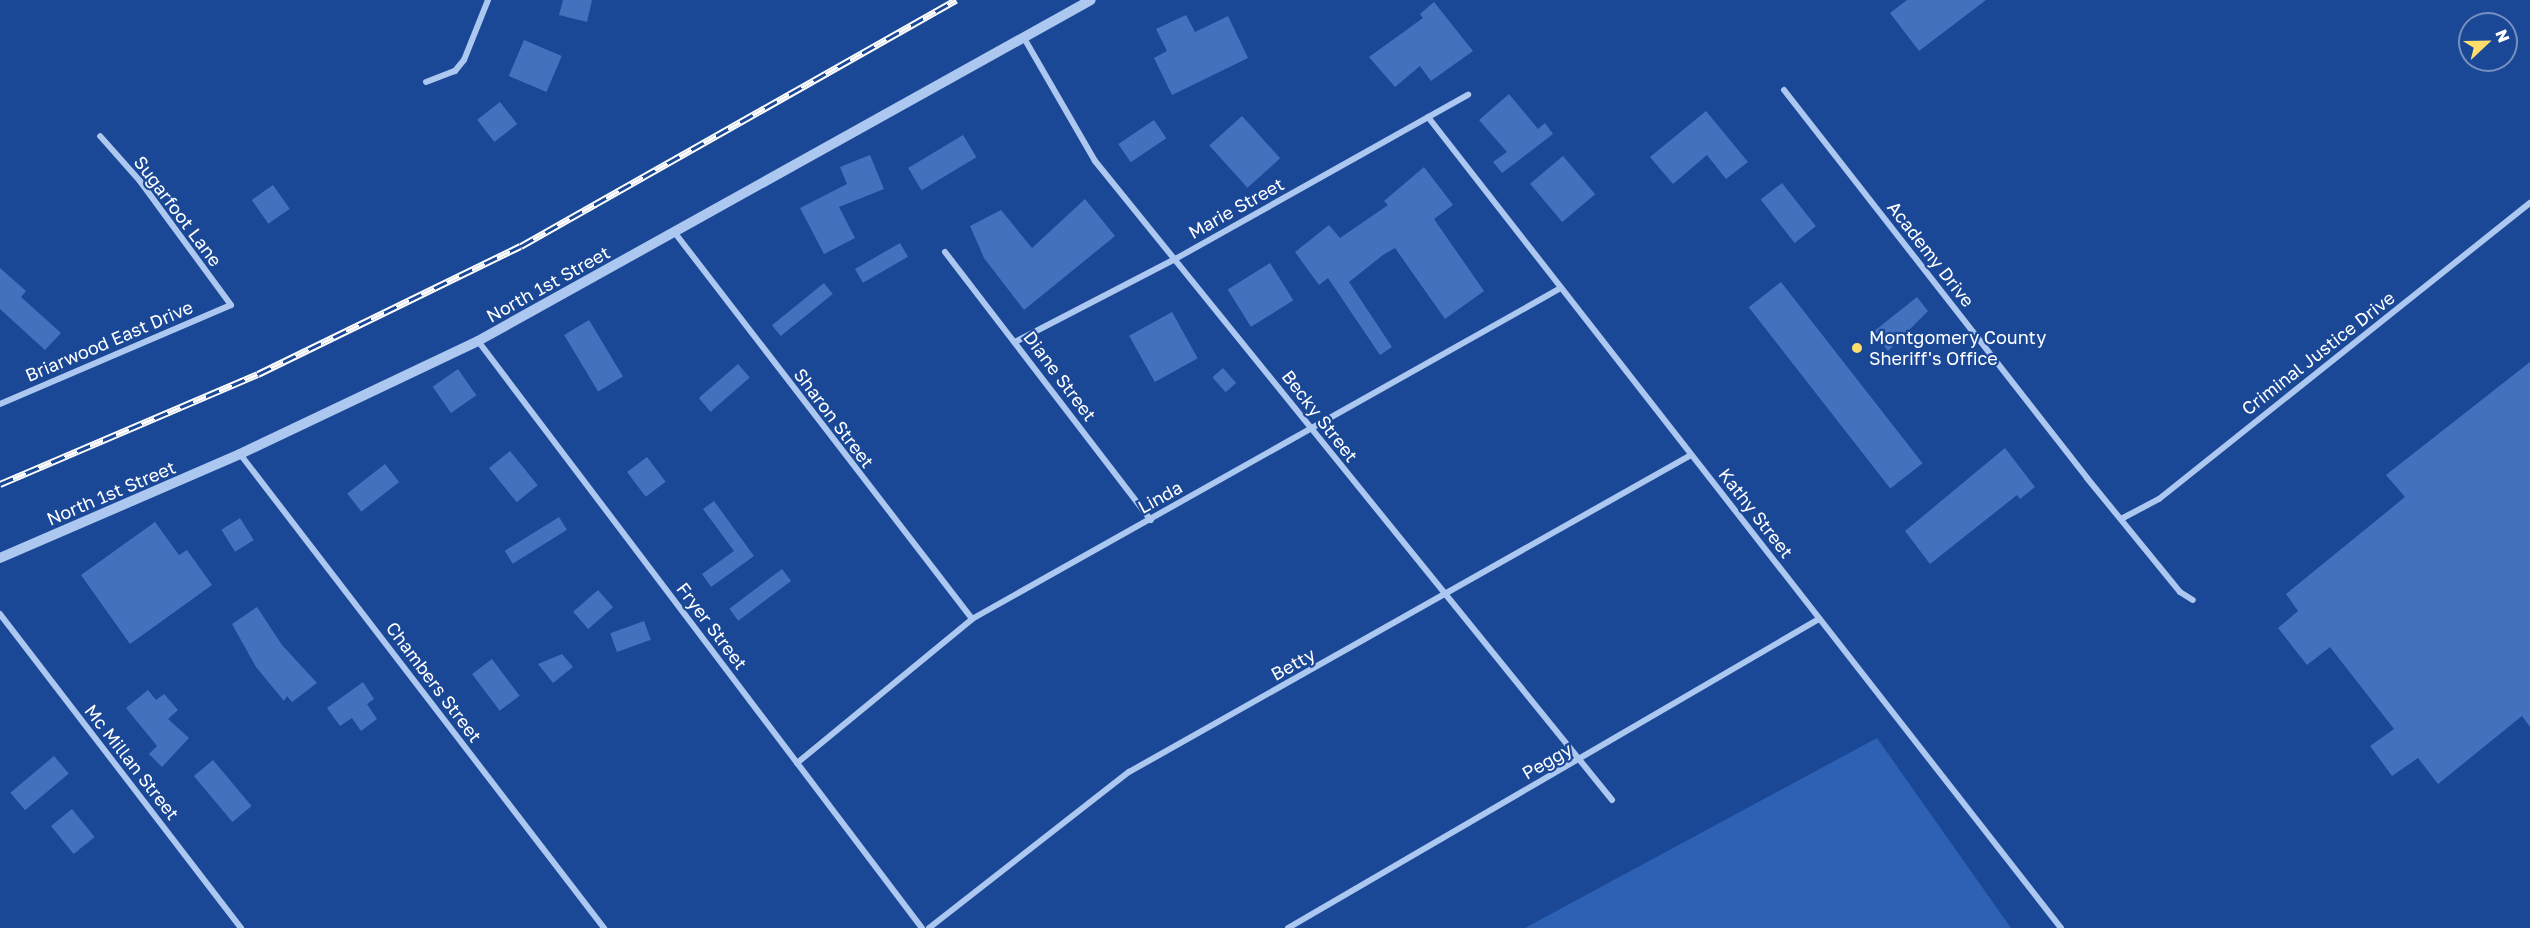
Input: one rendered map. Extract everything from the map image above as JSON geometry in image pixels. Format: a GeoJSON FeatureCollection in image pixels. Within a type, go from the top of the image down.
{"type":"FeatureCollection","features":[{"type":"Feature","properties":{"kind":"street"},"geometry":{"type":"LineString","coordinates":[[426,82],[455,70],[464,60],[488,0]]}},
{"type":"Feature","properties":{"kind":"street","name":"North 1st Street"},"geometry":{"type":"LineString","coordinates":[[0,558],[240,454],[478,341],[1091,0]]}},
{"type":"Feature","properties":{"kind":"street","name":"Becky Street"},"geometry":{"type":"LineString","coordinates":[[1024,38],[1095,161],[1177,258],[1445,596],[1581,759],[1612,800]]}},
{"type":"Feature","properties":{"kind":"street","name":"Academy Drive"},"geometry":{"type":"LineString","coordinates":[[1784,90],[2121,519],[2180,592],[2193,600]]}},
{"type":"Feature","properties":{"kind":"street","name":"Marie Street"},"geometry":{"type":"LineString","coordinates":[[1015,342],[1177,258],[1467,94]]}},
{"type":"Feature","properties":{"kind":"street","name":"Kathy Street"},"geometry":{"type":"LineString","coordinates":[[1428,117],[1559,289],[1819,619],[1966,801],[2061,928]]}},
{"type":"Feature","properties":{"kind":"street","name":"Sugarfoot Lane"},"geometry":{"type":"LineString","coordinates":[[100,136],[140,181],[231,305]]}},
{"type":"Feature","properties":{"kind":"street","name":"Criminal Justice Drive"},"geometry":{"type":"LineString","coordinates":[[2121,519],[2158,499],[2530,203]]}},
{"type":"Feature","properties":{"kind":"street","name":"Sharon Street"},"geometry":{"type":"LineString","coordinates":[[675,233],[842,456],[972,619]]}},
{"type":"Feature","properties":{"kind":"street","name":"Diane Street"},"geometry":{"type":"LineString","coordinates":[[945,252],[1151,520]]}},
{"type":"Feature","properties":{"kind":"street","name":"Linda"},"geometry":{"type":"LineString","coordinates":[[797,763],[972,619],[1312,430],[1559,289]]}},
{"type":"Feature","properties":{"kind":"street","name":"Briarwood East Drive"},"geometry":{"type":"LineString","coordinates":[[0,404],[231,305]]}},
{"type":"Feature","properties":{"kind":"street","name":"Fryer Street"},"geometry":{"type":"LineString","coordinates":[[478,341],[922,928]]}},
{"type":"Feature","properties":{"kind":"street","name":"Chambers Street"},"geometry":{"type":"LineString","coordinates":[[240,454],[603,928]]}},
{"type":"Feature","properties":{"kind":"street","name":"Betty"},"geometry":{"type":"LineString","coordinates":[[929,928],[1129,772],[1445,596],[1691,455]]}},
{"type":"Feature","properties":{"kind":"street","name":"Mc Millan Street"},"geometry":{"type":"LineString","coordinates":[[0,614],[241,928]]}},
{"type":"Feature","properties":{"kind":"street","name":"Peggy"},"geometry":{"type":"LineString","coordinates":[[1288,928],[1819,619]]}},
{"type":"Feature","properties":{"kind":"shaded area"},"geometry":{"type":"Polygon","coordinates":[[[1877,738],[2011,928],[1525,928],[1877,738]]]}},
{"type":"Feature","properties":{"kind":"building"},"geometry":{"type":"Polygon","coordinates":[[[563,0],[592,0],[587,22],[559,15],[563,0]]]}},
{"type":"Feature","properties":{"kind":"building"},"geometry":{"type":"Polygon","coordinates":[[[1907,0],[1986,0],[1919,51],[1890,13],[1907,0]]]}},
{"type":"Feature","properties":{"kind":"building"},"geometry":{"type":"Polygon","coordinates":[[[1434,2],[1473,51],[1431,81],[1420,66],[1395,87],[1369,57],[1423,18],[1420,14],[1434,2]]]}},
{"type":"Feature","properties":{"kind":"building"},"geometry":{"type":"Polygon","coordinates":[[[1186,15],[1195,32],[1228,16],[1248,58],[1172,95],[1154,58],[1167,51],[1156,29],[1186,15]]]}},
{"type":"Feature","properties":{"kind":"building"},"geometry":{"type":"Polygon","coordinates":[[[524,40],[562,56],[547,92],[509,76],[524,40]]]}},
{"type":"Feature","properties":{"kind":"building"},"geometry":{"type":"Polygon","coordinates":[[[1509,94],[1538,129],[1545,123],[1553,134],[1502,173],[1493,162],[1507,152],[1479,120],[1509,94]]]}},
{"type":"Feature","properties":{"kind":"building"},"geometry":{"type":"Polygon","coordinates":[[[500,102],[517,124],[494,142],[477,120],[500,102]]]}},
{"type":"Feature","properties":{"kind":"building"},"geometry":{"type":"Polygon","coordinates":[[[1706,111],[1748,162],[1726,179],[1707,155],[1673,184],[1650,157],[1706,111]]]}},
{"type":"Feature","properties":{"kind":"building"},"geometry":{"type":"Polygon","coordinates":[[[1242,116],[1280,158],[1247,188],[1209,145],[1242,116]]]}},
{"type":"Feature","properties":{"kind":"building"},"geometry":{"type":"Polygon","coordinates":[[[1154,120],[1166,138],[1131,162],[1118,144],[1154,120]]]}},
{"type":"Feature","properties":{"kind":"building"},"geometry":{"type":"Polygon","coordinates":[[[963,135],[976,157],[922,190],[908,168],[963,135]]]}},
{"type":"Feature","properties":{"kind":"building"},"geometry":{"type":"Polygon","coordinates":[[[870,155],[884,189],[839,207],[855,238],[824,254],[800,208],[847,184],[840,167],[870,155]]]}},
{"type":"Feature","properties":{"kind":"building"},"geometry":{"type":"Polygon","coordinates":[[[1563,156],[1595,194],[1562,222],[1530,184],[1563,156]]]}},
{"type":"Feature","properties":{"kind":"building"},"geometry":{"type":"Polygon","coordinates":[[[1424,167],[1453,205],[1434,219],[1484,291],[1445,319],[1395,248],[1383,255],[1349,282],[1392,347],[1380,355],[1328,278],[1319,285],[1295,252],[1329,225],[1340,238],[1388,205],[1384,201],[1424,167]]]}},
{"type":"Feature","properties":{"kind":"building"},"geometry":{"type":"Polygon","coordinates":[[[1782,183],[1816,226],[1795,243],[1761,200],[1782,183]]]}},
{"type":"Feature","properties":{"kind":"building"},"geometry":{"type":"Polygon","coordinates":[[[273,185],[290,209],[268,224],[252,200],[273,185]]]}},
{"type":"Feature","properties":{"kind":"building"},"geometry":{"type":"Polygon","coordinates":[[[1085,199],[1115,236],[1024,310],[984,258],[970,226],[1001,210],[1032,248],[1085,199]]]}},
{"type":"Feature","properties":{"kind":"building"},"geometry":{"type":"Polygon","coordinates":[[[900,243],[908,257],[863,283],[855,269],[900,243]]]}},
{"type":"Feature","properties":{"kind":"building"},"geometry":{"type":"Polygon","coordinates":[[[1270,263],[1293,300],[1251,327],[1228,289],[1270,263]]]}},
{"type":"Feature","properties":{"kind":"building"},"geometry":{"type":"Polygon","coordinates":[[[0,268],[26,291],[21,297],[61,333],[45,350],[0,309],[0,268]]]}},
{"type":"Feature","properties":{"kind":"building"},"geometry":{"type":"Polygon","coordinates":[[[1781,282],[1923,463],[1890,488],[1749,307],[1781,282]]]}},
{"type":"Feature","properties":{"kind":"building"},"geometry":{"type":"Polygon","coordinates":[[[824,283],[833,294],[781,336],[772,325],[824,283]]]}},
{"type":"Feature","properties":{"kind":"building"},"geometry":{"type":"Polygon","coordinates":[[[1917,297],[1928,311],[1888,351],[1873,332],[1917,297]]]}},
{"type":"Feature","properties":{"kind":"building"},"geometry":{"type":"Polygon","coordinates":[[[1172,312],[1198,358],[1155,382],[1129,336],[1172,312]]]}},
{"type":"Feature","properties":{"kind":"building"},"geometry":{"type":"Polygon","coordinates":[[[589,320],[623,377],[598,392],[564,335],[589,320]]]}},
{"type":"Feature","properties":{"kind":"building"},"geometry":{"type":"Polygon","coordinates":[[[2530,362],[2530,727],[2522,716],[2438,784],[2418,758],[2392,776],[2370,746],[2394,729],[2330,647],[2307,665],[2278,628],[2298,611],[2286,594],[2405,497],[2386,475],[2530,362]]]}},
{"type":"Feature","properties":{"kind":"building"},"geometry":{"type":"Polygon","coordinates":[[[738,364],[750,378],[711,412],[699,398],[738,364]]]}},
{"type":"Feature","properties":{"kind":"building"},"geometry":{"type":"Polygon","coordinates":[[[1223,368],[1236,383],[1226,392],[1212,377],[1223,368]]]}},
{"type":"Feature","properties":{"kind":"building"},"geometry":{"type":"Polygon","coordinates":[[[458,369],[476,395],[451,413],[433,387],[458,369]]]}},
{"type":"Feature","properties":{"kind":"building"},"geometry":{"type":"Polygon","coordinates":[[[2005,448],[2035,487],[2020,499],[2017,495],[1930,564],[1905,531],[2005,448]]]}},
{"type":"Feature","properties":{"kind":"building"},"geometry":{"type":"Polygon","coordinates":[[[510,451],[538,485],[517,502],[489,468],[510,451]]]}},
{"type":"Feature","properties":{"kind":"building"},"geometry":{"type":"Polygon","coordinates":[[[647,457],[666,482],[646,497],[627,472],[647,457]]]}},
{"type":"Feature","properties":{"kind":"building"},"geometry":{"type":"Polygon","coordinates":[[[385,464],[399,482],[361,512],[347,494],[385,464]]]}},
{"type":"Feature","properties":{"kind":"building"},"geometry":{"type":"Polygon","coordinates":[[[714,501],[754,556],[711,587],[702,574],[734,551],[703,509],[714,501]]]}},
{"type":"Feature","properties":{"kind":"building"},"geometry":{"type":"Polygon","coordinates":[[[559,517],[567,530],[513,564],[505,551],[559,517]]]}},
{"type":"Feature","properties":{"kind":"building"},"geometry":{"type":"Polygon","coordinates":[[[240,518],[254,540],[235,552],[221,530],[240,518]]]}},
{"type":"Feature","properties":{"kind":"building"},"geometry":{"type":"Polygon","coordinates":[[[155,522],[179,555],[187,550],[212,585],[130,644],[81,575],[155,522]]]}},
{"type":"Feature","properties":{"kind":"building"},"geometry":{"type":"Polygon","coordinates":[[[782,569],[791,581],[738,621],[729,609],[782,569]]]}},
{"type":"Feature","properties":{"kind":"building"},"geometry":{"type":"Polygon","coordinates":[[[598,590],[613,607],[588,629],[573,612],[598,590]]]}},
{"type":"Feature","properties":{"kind":"building"},"geometry":{"type":"Polygon","coordinates":[[[257,607],[282,645],[317,683],[292,702],[287,696],[284,701],[256,667],[232,624],[257,607]]]}},
{"type":"Feature","properties":{"kind":"building"},"geometry":{"type":"Polygon","coordinates":[[[644,621],[651,640],[617,652],[610,633],[644,621]]]}},
{"type":"Feature","properties":{"kind":"building"},"geometry":{"type":"Polygon","coordinates":[[[562,654],[573,667],[553,683],[538,664],[562,654]]]}},
{"type":"Feature","properties":{"kind":"building"},"geometry":{"type":"Polygon","coordinates":[[[492,659],[520,696],[500,711],[472,674],[492,659]]]}},
{"type":"Feature","properties":{"kind":"building"},"geometry":{"type":"Polygon","coordinates":[[[363,682],[374,699],[367,704],[377,719],[361,731],[352,718],[340,726],[327,708],[363,682]]]}},
{"type":"Feature","properties":{"kind":"building"},"geometry":{"type":"Polygon","coordinates":[[[148,690],[156,700],[164,694],[178,710],[168,719],[189,738],[162,767],[149,754],[157,746],[126,708],[148,690]]]}},
{"type":"Feature","properties":{"kind":"building"},"geometry":{"type":"Polygon","coordinates":[[[54,756],[69,774],[25,810],[10,793],[54,756]]]}},
{"type":"Feature","properties":{"kind":"building"},"geometry":{"type":"Polygon","coordinates":[[[213,760],[252,806],[232,822],[194,776],[213,760]]]}},
{"type":"Feature","properties":{"kind":"building"},"geometry":{"type":"Polygon","coordinates":[[[72,809],[95,837],[74,854],[51,826],[72,809]]]}},
{"type":"Feature","properties":{"kind":"railway"},"geometry":{"type":"LineString","coordinates":[[0,484],[258,374],[521,246],[956,0]]}},
{"type":"Feature","properties":{"kind":"place","name":"Montgomery County Sheriff's Office"},"geometry":{"type":"Point","coordinates":[1857,348]}}]}
